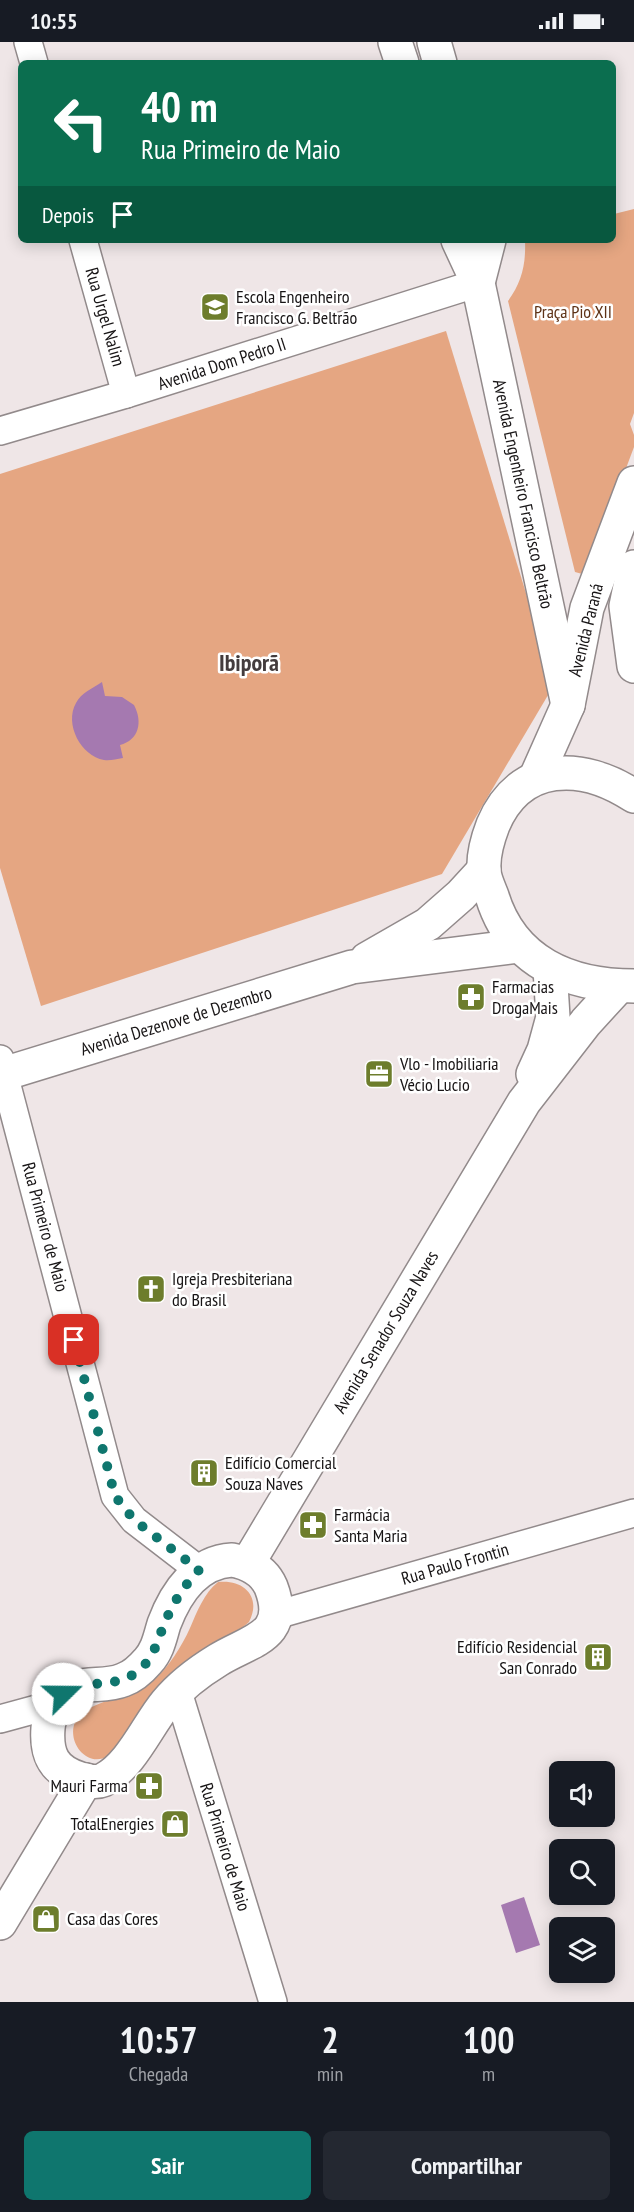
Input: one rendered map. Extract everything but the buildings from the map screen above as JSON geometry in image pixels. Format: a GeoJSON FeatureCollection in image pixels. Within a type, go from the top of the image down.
{"type":"FeatureCollection","features":[{"type":"Feature","properties":{"kind":"street"},"geometry":{"type":"LineString","coordinates":[[28,42],[33,60]]}},
{"type":"Feature","properties":{"kind":"street"},"geometry":{"type":"LineString","coordinates":[[395,42],[401,60]]}},
{"type":"Feature","properties":{"kind":"street"},"geometry":{"type":"LineString","coordinates":[[434,42],[439,60]]}},
{"type":"Feature","properties":{"kind":"street","name":"Rua Urgel Nalim"},"geometry":{"type":"LineString","coordinates":[[84,243],[126,394]]}},
{"type":"Feature","properties":{"kind":"street","name":"Avenida Engenheiro Francisco Beltrão"},"geometry":{"type":"LineString","coordinates":[[459,243],[478,283],[568,705]]}},
{"type":"Feature","properties":{"kind":"street","name":"Avenida Engenheiro Francisco Beltrão"},"geometry":{"type":"LineString","coordinates":[[478,283],[488,243]]}},
{"type":"Feature","properties":{"kind":"street","name":"Avenida Dom Pedro II"},"geometry":{"type":"LineString","coordinates":[[0,431],[126,394],[478,283]]}},
{"type":"Feature","properties":{"kind":"street","name":"Avenida Paraná"},"geometry":{"type":"LineString","coordinates":[[536,777],[568,705],[588,608],[634,483]]}},
{"type":"Feature","properties":{"kind":"street","name":"Avenida Paraná"},"geometry":{"type":"LineString","coordinates":[[634,567],[626,606],[634,666]]}},
{"type":"Feature","properties":{"kind":"street"},"geometry":{"type":"LineString","coordinates":[[627,986],[577,980],[550,969],[530,957],[519,946],[497,912],[484,870],[488,839],[498,814],[514,792],[536,777],[567,772],[597,777],[634,796]]}},
{"type":"Feature","properties":{"kind":"street","name":"Avenida Dezenove de Dezembro"},"geometry":{"type":"LineString","coordinates":[[352,967],[428,924],[454,902],[484,870]]}},
{"type":"Feature","properties":{"kind":"street","name":"Avenida Dezenove de Dezembro"},"geometry":{"type":"LineString","coordinates":[[2,1069],[352,967],[519,946]]}},
{"type":"Feature","properties":{"kind":"street"},"geometry":{"type":"LineString","coordinates":[[524,1101],[544,1050],[553,1017],[550,969]]}},
{"type":"Feature","properties":{"kind":"street"},"geometry":{"type":"LineString","coordinates":[[524,1101],[586,1022],[627,986]]}},
{"type":"Feature","properties":{"kind":"street","name":"Rua Primeiro de Maio"},"geometry":{"type":"LineString","coordinates":[[2,1069],[115,1496],[134,1520],[199,1570]]}},
{"type":"Feature","properties":{"kind":"street","name":"Avenida Senador Souza Naves"},"geometry":{"type":"LineString","coordinates":[[248,1563],[524,1101]]}},
{"type":"Feature","properties":{"kind":"street","name":"Rua Paulo Frontin"},"geometry":{"type":"LineString","coordinates":[[276,1615],[634,1513]]}},
{"type":"Feature","properties":{"kind":"street"},"geometry":{"type":"LineString","coordinates":[[232,1560],[248,1563],[268,1581],[274,1597],[276,1615],[270,1629],[260,1639],[220,1658],[188,1682],[166,1703],[148,1731],[119,1767],[99,1781],[86,1780],[69,1774],[56,1764],[49,1753],[47,1742],[49,1722],[55,1704],[63,1694],[75,1687],[124,1680],[139,1670],[158,1646],[165,1623],[182,1590],[199,1570],[217,1561],[232,1560]]}},
{"type":"Feature","properties":{"kind":"street","name":"Rua Primeiro de Maio"},"geometry":{"type":"LineString","coordinates":[[178,1692],[273,2002]]}},
{"type":"Feature","properties":{"kind":"street"},"geometry":{"type":"LineString","coordinates":[[0,1719],[55,1704]]}},
{"type":"Feature","properties":{"kind":"street"},"geometry":{"type":"LineString","coordinates":[[0,1923],[86,1780]]}},
{"type":"Feature","properties":{"kind":"green space","name":"Praça Pio XII"},"geometry":{"type":"Polygon","coordinates":[[[634,209],[634,413],[630,424],[634,435],[634,447],[586,575],[575,572],[508,301],[517,287],[522,272],[525,243],[616,243],[616,214],[634,209]]]}},
{"type":"Feature","properties":{"kind":"green space"},"geometry":{"type":"Polygon","coordinates":[[[446,331],[554,685],[442,874],[41,1006],[0,868],[0,474],[446,331]]]}},
{"type":"Feature","properties":{"kind":"green space"},"geometry":{"type":"Polygon","coordinates":[[[218,1582],[236,1583],[248,1592],[253,1605],[249,1622],[135,1719],[113,1753],[100,1759],[86,1756],[80,1751],[73,1736],[76,1720],[89,1708],[145,1686],[159,1676],[179,1649],[205,1597],[218,1582]]]}},
{"type":"Feature","properties":{"kind":"shaded area"},"geometry":{"type":"Polygon","coordinates":[[[102,682],[105,696],[122,697],[134,705],[137,711],[138,730],[131,739],[120,745],[123,758],[106,760],[96,757],[82,746],[74,729],[73,711],[78,699],[102,682]]]}},
{"type":"Feature","properties":{"kind":"shaded area"},"geometry":{"type":"Polygon","coordinates":[[[524,1897],[540,1945],[516,1953],[501,1905],[524,1897]]]}},
{"type":"Feature","properties":{"kind":"place","name":"Escola Engenheiro Francisco G. Beltrão"},"geometry":{"type":"Point","coordinates":[215,307]}},
{"type":"Feature","properties":{"kind":"place","name":"Farmacias DrogaMais"},"geometry":{"type":"Point","coordinates":[471,997]}},
{"type":"Feature","properties":{"kind":"place","name":"Vlo - Imobiliaria Vécio Lucio"},"geometry":{"type":"Point","coordinates":[379,1074]}},
{"type":"Feature","properties":{"kind":"place","name":"Igreja Presbiteriana do Brasil"},"geometry":{"type":"Point","coordinates":[151,1289]}},
{"type":"Feature","properties":{"kind":"place","name":"Edifício Comercial Souza Naves"},"geometry":{"type":"Point","coordinates":[204,1473]}},
{"type":"Feature","properties":{"kind":"place","name":"Farmácia Santa Maria"},"geometry":{"type":"Point","coordinates":[313,1525]}},
{"type":"Feature","properties":{"kind":"place","name":"Edifício Residencial San Conrado"},"geometry":{"type":"Point","coordinates":[598,1657]}},
{"type":"Feature","properties":{"kind":"place","name":"Mauri Farma"},"geometry":{"type":"Point","coordinates":[149,1786]}},
{"type":"Feature","properties":{"kind":"place","name":"TotalEnergies"},"geometry":{"type":"Point","coordinates":[175,1824]}},
{"type":"Feature","properties":{"kind":"place","name":"Casa das Cores"},"geometry":{"type":"Point","coordinates":[46,1919]}},
{"type":"Feature","properties":{"kind":"district","name":"Ibiporã"},"geometry":{"type":"Point","coordinates":[249,663]}},
{"type":"Feature","properties":{"kind":"route"},"geometry":{"type":"LineString","coordinates":[[63,1694],[75,1687],[92,1683],[124,1680],[139,1670],[158,1646],[165,1623],[182,1590],[199,1570],[134,1520],[115,1496],[74,1340]]}}]}
